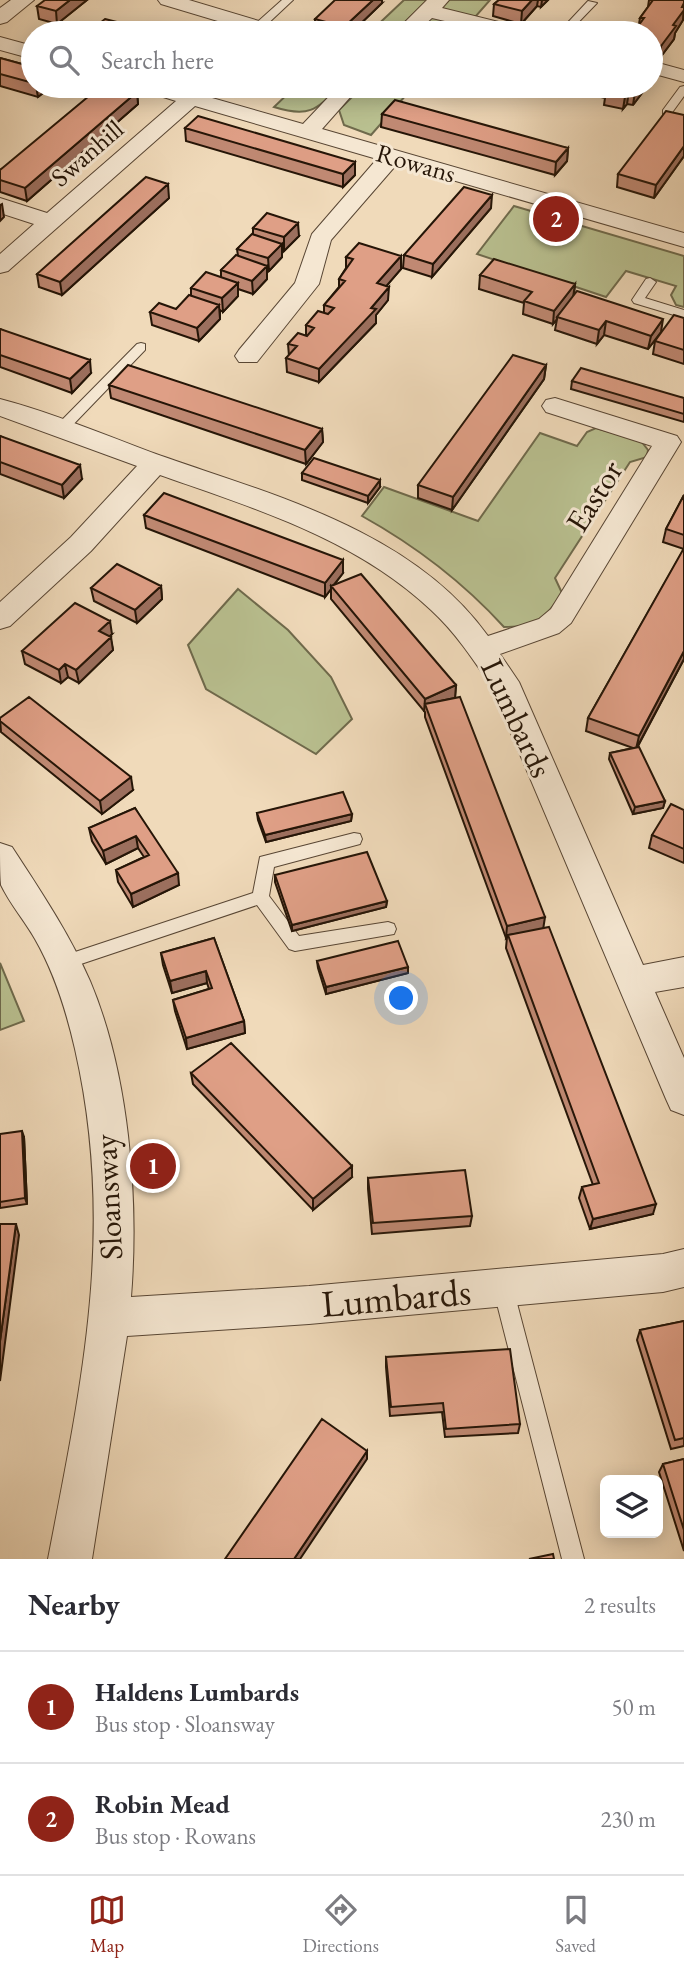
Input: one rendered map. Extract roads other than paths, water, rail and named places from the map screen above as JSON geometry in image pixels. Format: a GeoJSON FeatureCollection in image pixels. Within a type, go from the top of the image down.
{"type":"FeatureCollection","features":[{"type":"Feature","properties":{"kind":"street"},"geometry":{"type":"LineString","coordinates":[[0,18],[24,0]]}},
{"type":"Feature","properties":{"kind":"street"},"geometry":{"type":"LineString","coordinates":[[168,0],[235,21]]}},
{"type":"Feature","properties":{"kind":"street"},"geometry":{"type":"LineString","coordinates":[[417,21],[434,5],[483,21]]}},
{"type":"Feature","properties":{"kind":"street"},"geometry":{"type":"LineString","coordinates":[[0,43],[21,49]]}},
{"type":"Feature","properties":{"kind":"street"},"geometry":{"type":"LineString","coordinates":[[663,70],[684,76]]}},
{"type":"Feature","properties":{"kind":"street","name":"Rowans"},"geometry":{"type":"LineString","coordinates":[[192,98],[684,240]]}},
{"type":"Feature","properties":{"kind":"street","name":"Swanhill"},"geometry":{"type":"LineString","coordinates":[[0,266],[192,98]]}},
{"type":"Feature","properties":{"kind":"street"},"geometry":{"type":"LineString","coordinates":[[308,131],[339,98]]}},
{"type":"Feature","properties":{"kind":"street"},"geometry":{"type":"LineString","coordinates":[[248,356],[307,284],[320,239],[392,156]]}},
{"type":"Feature","properties":{"kind":"street","name":"Swanhill"},"geometry":{"type":"LineString","coordinates":[[0,205],[51,222]]}},
{"type":"Feature","properties":{"kind":"street","name":"Eastor"},"geometry":{"type":"LineString","coordinates":[[484,648],[549,626],[561,616],[668,442],[555,406]]}},
{"type":"Feature","properties":{"kind":"street","name":"Lumbards"},"geometry":{"type":"LineString","coordinates":[[0,407],[321,523],[353,538],[425,586],[484,648],[504,682],[684,1099]]}},
{"type":"Feature","properties":{"kind":"street"},"geometry":{"type":"LineString","coordinates":[[0,620],[81,544],[156,463]]}},
{"type":"Feature","properties":{"kind":"street","name":"Sloansway"},"geometry":{"type":"LineString","coordinates":[[0,856],[43,923],[81,1003],[104,1112],[116,1238],[93,1429],[70,1559]]}},
{"type":"Feature","properties":{"kind":"street"},"geometry":{"type":"LineString","coordinates":[[633,982],[684,972]]}},
{"type":"Feature","properties":{"kind":"street","name":"Lumbards"},"geometry":{"type":"LineString","coordinates":[[107,1318],[503,1288],[684,1268]]}},
{"type":"Feature","properties":{"kind":"lane"},"geometry":{"type":"LineString","coordinates":[[265,21],[288,0]]}},
{"type":"Feature","properties":{"kind":"lane"},"geometry":{"type":"LineString","coordinates":[[575,21],[592,3]]}},
{"type":"Feature","properties":{"kind":"lane"},"geometry":{"type":"LineString","coordinates":[[667,112],[684,89]]}},
{"type":"Feature","properties":{"kind":"lane"},"geometry":{"type":"LineString","coordinates":[[650,282],[638,300],[684,314]]}},
{"type":"Feature","properties":{"kind":"lane"},"geometry":{"type":"LineString","coordinates":[[61,429],[141,347]]}},
{"type":"Feature","properties":{"kind":"lane"},"geometry":{"type":"LineString","coordinates":[[354,839],[266,862],[261,897],[295,944],[388,929]]}},
{"type":"Feature","properties":{"kind":"lane"},"geometry":{"type":"LineString","coordinates":[[63,963],[261,897]]}},
{"type":"Feature","properties":{"kind":"lane"},"geometry":{"type":"LineString","coordinates":[[503,1288],[573,1559]]}},
{"type":"Feature","properties":{"kind":"place","name":"Robin Mead"},"geometry":{"type":"Point","coordinates":[556,219]}},
{"type":"Feature","properties":{"kind":"place","name":"Haldens Lumbards"},"geometry":{"type":"Point","coordinates":[153,1166]}}]}
